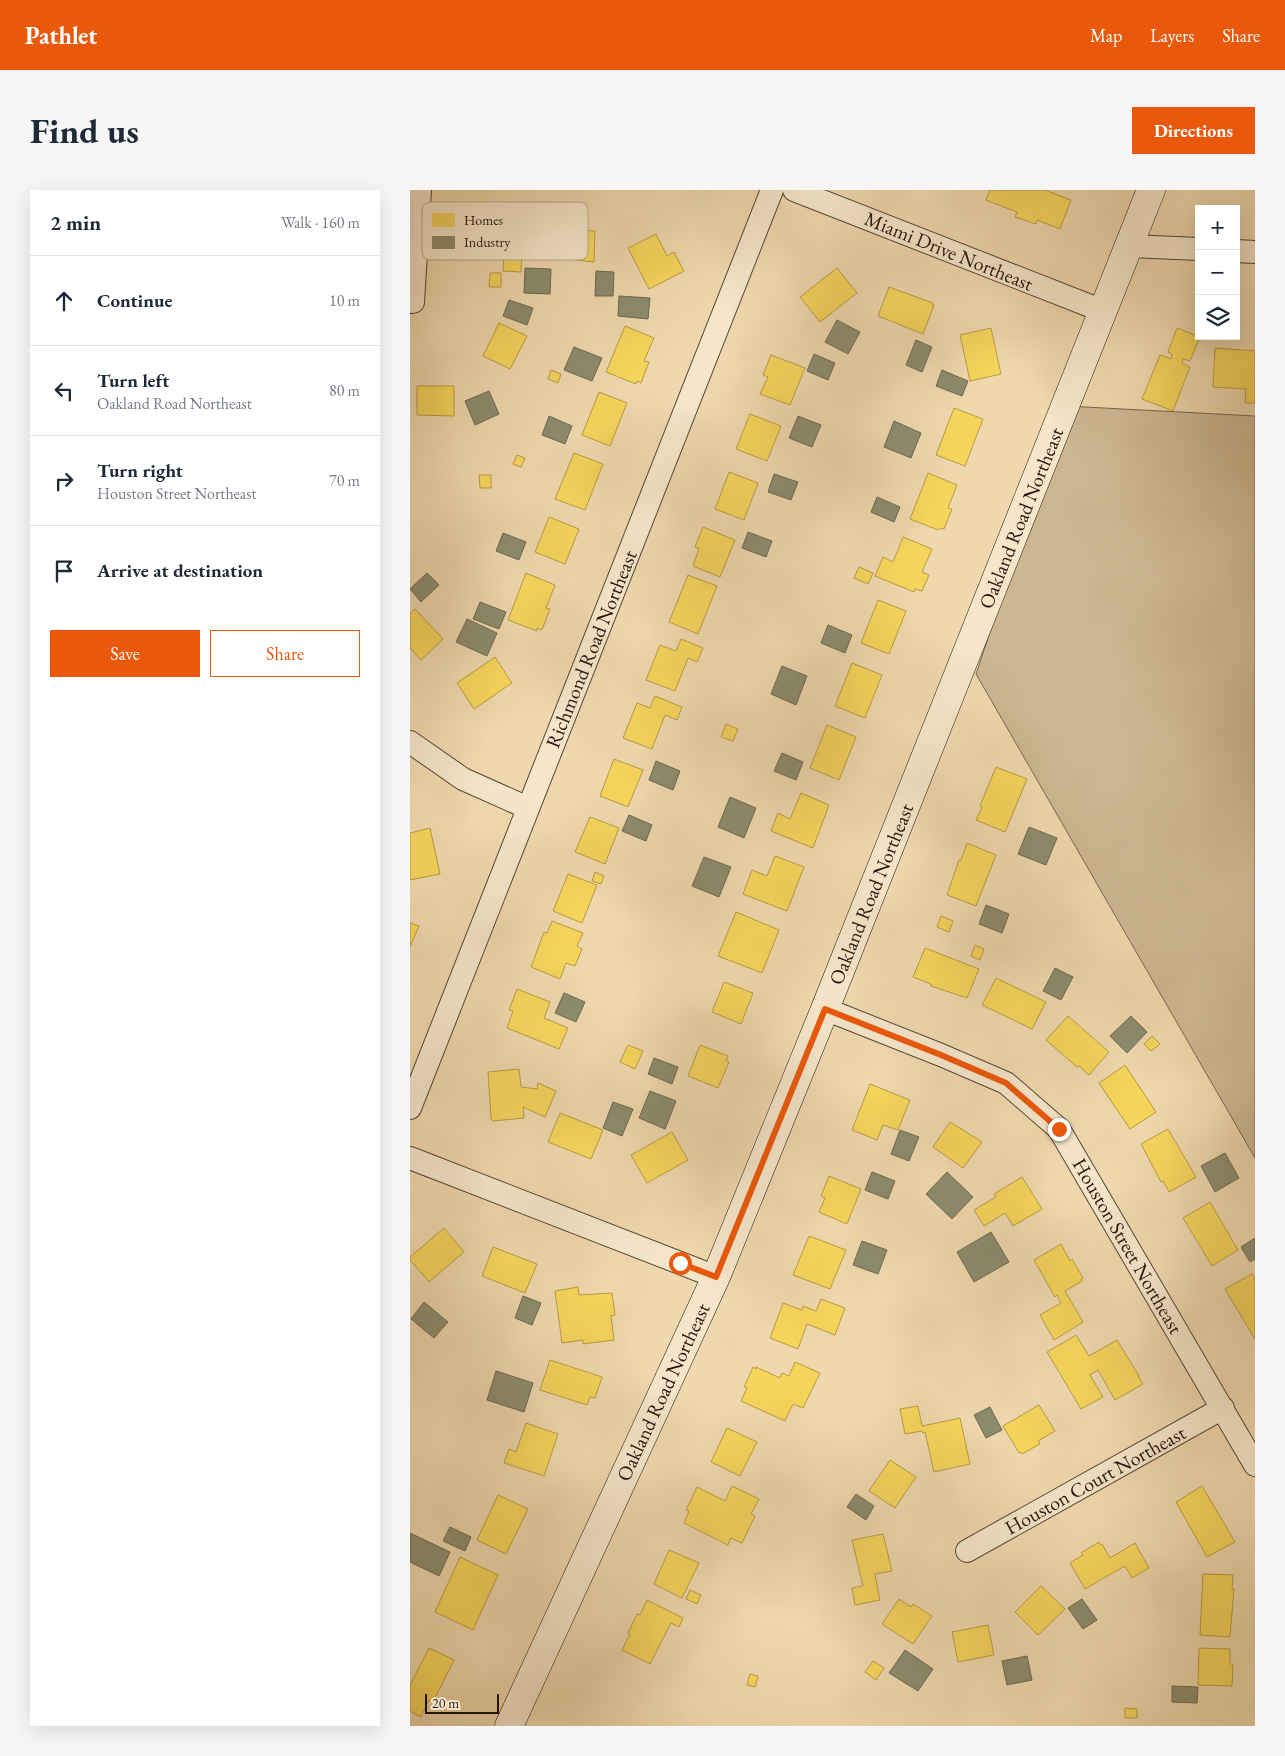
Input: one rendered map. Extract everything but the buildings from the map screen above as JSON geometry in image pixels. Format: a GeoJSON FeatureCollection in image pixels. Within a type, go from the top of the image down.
{"type":"FeatureCollection","features":[{"type":"Feature","properties":{"kind":"main road","name":"Oakland Road Northeast"},"geometry":{"type":"LineString","coordinates":[[509,1726],[716,1277],[825,1009],[1151,190]]}},
{"type":"Feature","properties":{"kind":"street"},"geometry":{"type":"LineString","coordinates":[[413,302],[420,190]]}},
{"type":"Feature","properties":{"kind":"street","name":"Richmond Road Northeast"},"geometry":{"type":"LineString","coordinates":[[410,1108],[772,190]]}},
{"type":"Feature","properties":{"kind":"street","name":"Miami Drive Northeast"},"geometry":{"type":"LineString","coordinates":[[794,190],[1103,312]]}},
{"type":"Feature","properties":{"kind":"street"},"geometry":{"type":"LineString","coordinates":[[1130,246],[1195,249]]}},
{"type":"Feature","properties":{"kind":"street"},"geometry":{"type":"LineString","coordinates":[[1240,251],[1255,252]]}},
{"type":"Feature","properties":{"kind":"street"},"geometry":{"type":"LineString","coordinates":[[410,742],[463,779],[528,808]]}},
{"type":"Feature","properties":{"kind":"street","name":"Houston Street Northeast"},"geometry":{"type":"LineString","coordinates":[[825,1009],[1006,1083],[1059,1129],[1255,1465]]}},
{"type":"Feature","properties":{"kind":"street"},"geometry":{"type":"LineString","coordinates":[[410,1158],[716,1277]]}},
{"type":"Feature","properties":{"kind":"street","name":"Houston Court Northeast"},"geometry":{"type":"LineString","coordinates":[[967,1551],[1223,1408]]}},
{"type":"Feature","properties":{"kind":"shaded area"},"geometry":{"type":"Polygon","coordinates":[[[1066,406],[1255,416],[1255,1158],[976,674],[1066,406]]]}},
{"type":"Feature","properties":{"kind":"route"},"geometry":{"type":"LineString","coordinates":[[680,1263],[716,1277],[825,1009],[1006,1083],[1059,1129]]}}]}
